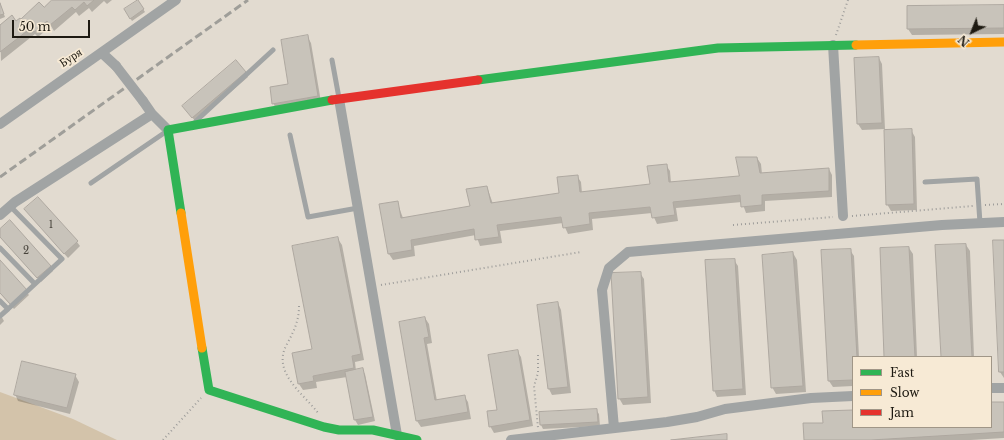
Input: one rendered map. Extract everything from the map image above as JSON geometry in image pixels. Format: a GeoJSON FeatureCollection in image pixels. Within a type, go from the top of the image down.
{"type":"FeatureCollection","features":[{"type":"Feature","properties":{"kind":"street","name":"Буря"},"geometry":{"type":"LineString","coordinates":[[0,124],[70,73],[102,53],[176,0]]}},
{"type":"Feature","properties":{"kind":"street"},"geometry":{"type":"LineString","coordinates":[[168,130],[339,99],[718,48],[1004,42]]}},
{"type":"Feature","properties":{"kind":"street"},"geometry":{"type":"LineString","coordinates":[[833,45],[843,216]]}},
{"type":"Feature","properties":{"kind":"street"},"geometry":{"type":"LineString","coordinates":[[102,53],[116,66],[152,114],[168,130],[209,390],[324,427],[338,430],[373,430],[417,440]]}},
{"type":"Feature","properties":{"kind":"street"},"geometry":{"type":"LineString","coordinates":[[339,99],[397,435]]}},
{"type":"Feature","properties":{"kind":"street"},"geometry":{"type":"LineString","coordinates":[[0,215],[10,206],[152,114]]}},
{"type":"Feature","properties":{"kind":"street"},"geometry":{"type":"LineString","coordinates":[[614,428],[602,290],[609,268],[628,252],[1004,222]]}},
{"type":"Feature","properties":{"kind":"street"},"geometry":{"type":"LineString","coordinates":[[992,388],[1004,388]]}},
{"type":"Feature","properties":{"kind":"street"},"geometry":{"type":"LineString","coordinates":[[511,440],[697,417],[725,409],[811,398],[852,396]]}},
{"type":"Feature","properties":{"kind":"lane"},"geometry":{"type":"LineString","coordinates":[[190,126],[273,50]]}},
{"type":"Feature","properties":{"kind":"lane"},"geometry":{"type":"LineString","coordinates":[[332,60],[339,99]]}},
{"type":"Feature","properties":{"kind":"lane"},"geometry":{"type":"LineString","coordinates":[[91,184],[168,130]]}},
{"type":"Feature","properties":{"kind":"lane"},"geometry":{"type":"LineString","coordinates":[[290,135],[308,217],[358,208]]}},
{"type":"Feature","properties":{"kind":"lane"},"geometry":{"type":"LineString","coordinates":[[925,182],[977,179],[980,223]]}},
{"type":"Feature","properties":{"kind":"lane"},"geometry":{"type":"LineString","coordinates":[[0,316],[62,259],[10,206]]}},
{"type":"Feature","properties":{"kind":"lane"},"geometry":{"type":"LineString","coordinates":[[0,248],[35,284]]}},
{"type":"Feature","properties":{"kind":"lane"},"geometry":{"type":"LineString","coordinates":[[0,301],[8,309]]}},
{"type":"Feature","properties":{"kind":"path"},"geometry":{"type":"LineString","coordinates":[[833,45],[848,0]]}},
{"type":"Feature","properties":{"kind":"path"},"geometry":{"type":"LineString","coordinates":[[733,225],[1004,204]]}},
{"type":"Feature","properties":{"kind":"path"},"geometry":{"type":"LineString","coordinates":[[371,287],[581,252]]}},
{"type":"Feature","properties":{"kind":"path"},"geometry":{"type":"LineString","coordinates":[[299,306],[299,316],[295,332],[282,355],[283,367],[289,380],[299,394],[311,403],[320,416],[324,427]]}},
{"type":"Feature","properties":{"kind":"path"},"geometry":{"type":"LineString","coordinates":[[538,355],[538,373],[534,386],[539,437]]}},
{"type":"Feature","properties":{"kind":"path"},"geometry":{"type":"LineString","coordinates":[[163,440],[209,390]]}},
{"type":"Feature","properties":{"kind":"shaded area"},"geometry":{"type":"Polygon","coordinates":[[[0,392],[73,419],[117,440],[0,440],[0,392]]]}},
{"type":"Feature","properties":{"kind":"building"},"geometry":{"type":"Polygon","coordinates":[[[52,0],[94,0],[87,6],[84,2],[75,10],[72,7],[50,25],[47,21],[34,32],[31,28],[0,52],[0,25],[12,15],[16,21],[20,18],[21,19],[39,2],[44,7],[52,0]]]}},
{"type":"Feature","properties":{"kind":"building"},"geometry":{"type":"Polygon","coordinates":[[[138,0],[144,9],[130,19],[124,9],[138,0]]]}},
{"type":"Feature","properties":{"kind":"building"},"geometry":{"type":"Polygon","coordinates":[[[0,3],[4,14],[0,15],[0,3]]]}},
{"type":"Feature","properties":{"kind":"building"},"geometry":{"type":"Polygon","coordinates":[[[1004,5],[1004,28],[907,29],[907,6],[1004,5]]]}},
{"type":"Feature","properties":{"kind":"building"},"geometry":{"type":"Polygon","coordinates":[[[308,35],[318,96],[272,104],[270,87],[288,84],[281,40],[308,35]]]}},
{"type":"Feature","properties":{"kind":"building"},"geometry":{"type":"Polygon","coordinates":[[[879,57],[882,123],[857,124],[854,58],[879,57]]]}},
{"type":"Feature","properties":{"kind":"building"},"geometry":{"type":"Polygon","coordinates":[[[236,60],[246,72],[192,118],[182,106],[236,60]]]}},
{"type":"Feature","properties":{"kind":"building"},"geometry":{"type":"Polygon","coordinates":[[[912,129],[914,204],[886,205],[884,130],[912,129]]]}},
{"type":"Feature","properties":{"kind":"building"},"geometry":{"type":"Polygon","coordinates":[[[736,157],[757,157],[760,173],[829,168],[829,191],[762,195],[762,205],[741,207],[740,195],[673,202],[675,215],[652,218],[650,207],[589,213],[590,224],[563,228],[561,217],[497,225],[499,237],[475,240],[474,229],[411,240],[412,250],[388,254],[379,204],[398,201],[401,218],[470,206],[466,189],[487,186],[491,203],[559,193],[557,177],[578,175],[580,192],[650,184],[647,166],[667,164],[669,182],[739,176],[736,157]]]}},
{"type":"Feature","properties":{"kind":"building"},"geometry":{"type":"Polygon","coordinates":[[[38,197],[78,241],[64,254],[24,209],[38,197]]]}},
{"type":"Feature","properties":{"kind":"building"},"geometry":{"type":"Polygon","coordinates":[[[10,220],[51,266],[37,278],[0,237],[0,229],[10,220]]]}},
{"type":"Feature","properties":{"kind":"building"},"geometry":{"type":"Polygon","coordinates":[[[338,237],[361,354],[352,356],[354,368],[313,376],[314,381],[298,384],[292,353],[312,349],[292,246],[338,237]]]}},
{"type":"Feature","properties":{"kind":"building"},"geometry":{"type":"Polygon","coordinates":[[[993,240],[1004,240],[1004,372],[999,372],[993,240]]]}},
{"type":"Feature","properties":{"kind":"building"},"geometry":{"type":"Polygon","coordinates":[[[966,244],[972,356],[941,356],[935,245],[966,244]]]}},
{"type":"Feature","properties":{"kind":"building"},"geometry":{"type":"Polygon","coordinates":[[[909,247],[915,356],[884,356],[880,248],[909,247]]]}},
{"type":"Feature","properties":{"kind":"building"},"geometry":{"type":"Polygon","coordinates":[[[851,249],[857,356],[852,356],[852,380],[828,381],[821,250],[851,249]]]}},
{"type":"Feature","properties":{"kind":"building"},"geometry":{"type":"Polygon","coordinates":[[[793,252],[803,386],[771,388],[762,255],[793,252]]]}},
{"type":"Feature","properties":{"kind":"building"},"geometry":{"type":"Polygon","coordinates":[[[735,259],[743,389],[713,391],[705,260],[735,259]]]}},
{"type":"Feature","properties":{"kind":"building"},"geometry":{"type":"Polygon","coordinates":[[[0,260],[27,290],[11,305],[0,293],[0,260]]]}},
{"type":"Feature","properties":{"kind":"building"},"geometry":{"type":"Polygon","coordinates":[[[641,272],[648,397],[618,399],[611,273],[641,272]]]}},
{"type":"Feature","properties":{"kind":"building"},"geometry":{"type":"Polygon","coordinates":[[[558,302],[568,387],[548,389],[537,305],[558,302]]]}},
{"type":"Feature","properties":{"kind":"building"},"geometry":{"type":"Polygon","coordinates":[[[425,317],[429,337],[424,338],[435,400],[465,395],[468,412],[416,421],[399,322],[425,317]]]}},
{"type":"Feature","properties":{"kind":"building"},"geometry":{"type":"Polygon","coordinates":[[[518,350],[530,420],[489,427],[487,411],[497,410],[488,355],[518,350]]]}},
{"type":"Feature","properties":{"kind":"building"},"geometry":{"type":"Polygon","coordinates":[[[22,361],[76,374],[67,408],[14,395],[22,361]]]}},
{"type":"Feature","properties":{"kind":"building"},"geometry":{"type":"Polygon","coordinates":[[[363,368],[373,417],[354,420],[345,372],[363,368]]]}},
{"type":"Feature","properties":{"kind":"building"},"geometry":{"type":"Polygon","coordinates":[[[992,402],[1004,402],[1004,432],[871,440],[804,440],[803,423],[823,423],[822,411],[852,410],[852,428],[992,428],[992,402]]]}},
{"type":"Feature","properties":{"kind":"building"},"geometry":{"type":"Polygon","coordinates":[[[597,409],[598,422],[540,425],[539,412],[597,409]]]}},
{"type":"Feature","properties":{"kind":"building"},"geometry":{"type":"Polygon","coordinates":[[[727,434],[727,440],[671,440],[727,434]]]}},
{"type":"Feature","properties":{"kind":"railway"},"geometry":{"type":"LineString","coordinates":[[0,177],[248,0]]}},
{"type":"Feature","properties":{"kind":"traffic: fast"},"geometry":{"type":"LineString","coordinates":[[478,80],[718,48],[856,45]]}},
{"type":"Feature","properties":{"kind":"traffic: fast"},"geometry":{"type":"LineString","coordinates":[[181,213],[168,130],[332,100]]}},
{"type":"Feature","properties":{"kind":"traffic: fast"},"geometry":{"type":"LineString","coordinates":[[202,348],[209,390],[324,427],[339,430],[373,430],[417,440]]}},
{"type":"Feature","properties":{"kind":"traffic: slow"},"geometry":{"type":"LineString","coordinates":[[856,45],[1004,42]]}},
{"type":"Feature","properties":{"kind":"traffic: slow"},"geometry":{"type":"LineString","coordinates":[[181,213],[202,348]]}},
{"type":"Feature","properties":{"kind":"traffic: jam"},"geometry":{"type":"LineString","coordinates":[[332,100],[478,80]]}}]}
